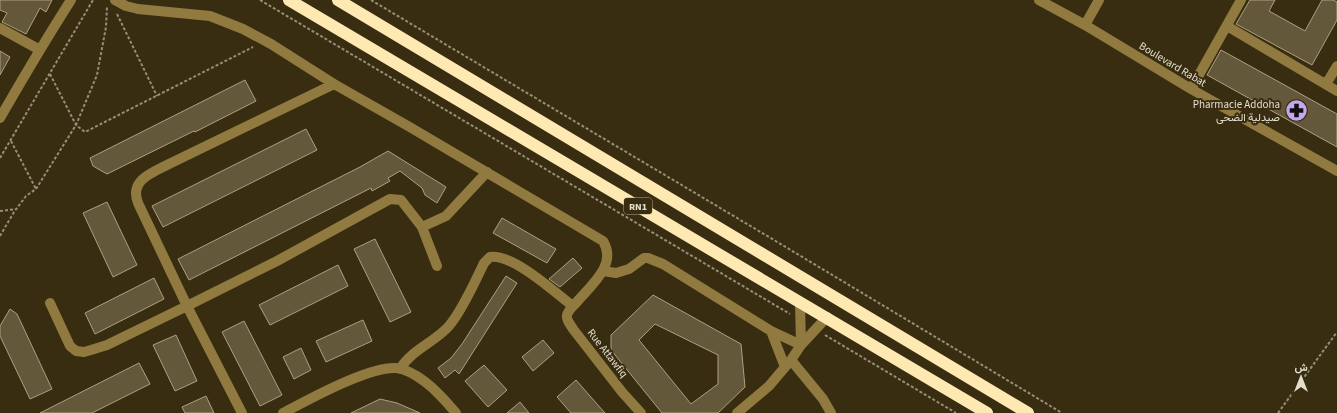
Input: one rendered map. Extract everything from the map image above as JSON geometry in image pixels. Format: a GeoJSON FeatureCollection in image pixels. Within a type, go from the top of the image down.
{"type":"FeatureCollection","features":[{"type":"Feature","properties":{"kind":"highway","name":"RN1"},"geometry":{"type":"LineString","coordinates":[[289,0],[987,413]]}},
{"type":"Feature","properties":{"kind":"highway","name":"RN1"},"geometry":{"type":"LineString","coordinates":[[338,0],[1028,413]]}},
{"type":"Feature","properties":{"kind":"street"},"geometry":{"type":"LineString","coordinates":[[0,118],[71,0]]}},
{"type":"Feature","properties":{"kind":"street","name":"Boulevard Rabat"},"geometry":{"type":"LineString","coordinates":[[1039,0],[1085,25],[1191,89],[1337,170]]}},
{"type":"Feature","properties":{"kind":"street"},"geometry":{"type":"LineString","coordinates":[[1085,25],[1099,0]]}},
{"type":"Feature","properties":{"kind":"street"},"geometry":{"type":"LineString","coordinates":[[1191,89],[1241,0]]}},
{"type":"Feature","properties":{"kind":"street"},"geometry":{"type":"LineString","coordinates":[[111,3],[138,9],[210,16],[243,29],[334,84],[603,241],[607,247],[608,260],[603,271],[573,306],[526,270],[495,256],[490,257],[484,263],[449,326],[405,361],[400,369]]}},
{"type":"Feature","properties":{"kind":"street"},"geometry":{"type":"LineString","coordinates":[[1227,26],[1337,91]]}},
{"type":"Feature","properties":{"kind":"street"},"geometry":{"type":"LineString","coordinates":[[0,28],[40,50]]}},
{"type":"Feature","properties":{"kind":"street"},"geometry":{"type":"LineString","coordinates":[[1326,84],[1337,66]]}},
{"type":"Feature","properties":{"kind":"street"},"geometry":{"type":"LineString","coordinates":[[242,413],[187,306],[138,203],[135,196],[136,189],[138,184],[143,179],[169,164],[334,84]]}},
{"type":"Feature","properties":{"kind":"street"},"geometry":{"type":"LineString","coordinates":[[422,227],[446,216],[487,172]]}},
{"type":"Feature","properties":{"kind":"street"},"geometry":{"type":"LineString","coordinates":[[50,303],[70,346],[76,351],[84,352],[91,350],[106,345],[277,261],[386,201],[397,199],[401,200],[422,227],[437,266]]}},
{"type":"Feature","properties":{"kind":"street"},"geometry":{"type":"LineString","coordinates":[[603,271],[616,273],[629,269],[641,259],[648,258],[663,264],[771,331],[801,345]]}},
{"type":"Feature","properties":{"kind":"street"},"geometry":{"type":"LineString","coordinates":[[800,302],[801,345]]}},
{"type":"Feature","properties":{"kind":"street","name":"Rue Attawfiq"},"geometry":{"type":"LineString","coordinates":[[573,306],[567,314],[568,321],[622,392],[641,413]]}},
{"type":"Feature","properties":{"kind":"street"},"geometry":{"type":"LineString","coordinates":[[737,413],[769,386],[801,345],[827,317]]}},
{"type":"Feature","properties":{"kind":"street"},"geometry":{"type":"LineString","coordinates":[[771,331],[788,363],[823,399],[831,413]]}},
{"type":"Feature","properties":{"kind":"street"},"geometry":{"type":"LineString","coordinates":[[282,413],[355,378],[386,370],[400,369],[416,376],[431,387],[456,413]]}},
{"type":"Feature","properties":{"kind":"path"},"geometry":{"type":"LineString","coordinates":[[0,158],[94,0]]}},
{"type":"Feature","properties":{"kind":"path"},"geometry":{"type":"LineString","coordinates":[[260,0],[800,320]]}},
{"type":"Feature","properties":{"kind":"path"},"geometry":{"type":"LineString","coordinates":[[371,0],[765,234],[1062,413]]}},
{"type":"Feature","properties":{"kind":"path"},"geometry":{"type":"LineString","coordinates":[[0,236],[26,196],[36,189],[76,125],[97,76],[111,3]]}},
{"type":"Feature","properties":{"kind":"path"},"geometry":{"type":"LineString","coordinates":[[117,14],[158,96]]}},
{"type":"Feature","properties":{"kind":"path"},"geometry":{"type":"LineString","coordinates":[[50,74],[76,125],[86,132],[265,41]]}},
{"type":"Feature","properties":{"kind":"path"},"geometry":{"type":"LineString","coordinates":[[11,141],[36,189]]}},
{"type":"Feature","properties":{"kind":"path"},"geometry":{"type":"LineString","coordinates":[[0,212],[17,209]]}},
{"type":"Feature","properties":{"kind":"path"},"geometry":{"type":"LineString","coordinates":[[816,330],[956,413]]}},
{"type":"Feature","properties":{"kind":"path"},"geometry":{"type":"LineString","coordinates":[[1278,413],[1337,332]]}},
{"type":"Feature","properties":{"kind":"building"},"geometry":{"type":"Polygon","coordinates":[[[0,0],[52,0],[46,12],[40,8],[26,34],[2,22],[7,13],[0,10],[0,0]]]}},
{"type":"Feature","properties":{"kind":"building"},"geometry":{"type":"Polygon","coordinates":[[[1250,0],[1275,0],[1269,11],[1305,31],[1322,0],[1333,0],[1337,2],[1337,20],[1312,65],[1236,24],[1250,0]]]}},
{"type":"Feature","properties":{"kind":"building"},"geometry":{"type":"Polygon","coordinates":[[[1221,50],[1337,114],[1337,147],[1207,75],[1221,50]]]}},
{"type":"Feature","properties":{"kind":"building"},"geometry":{"type":"Polygon","coordinates":[[[0,51],[10,57],[0,75],[0,51]]]}},
{"type":"Feature","properties":{"kind":"building"},"geometry":{"type":"Polygon","coordinates":[[[245,80],[256,101],[107,174],[93,166],[90,158],[245,80]]]}},
{"type":"Feature","properties":{"kind":"building"},"geometry":{"type":"Polygon","coordinates":[[[306,129],[317,150],[163,227],[152,206],[306,129]]]}},
{"type":"Feature","properties":{"kind":"building"},"geometry":{"type":"Polygon","coordinates":[[[388,151],[446,187],[437,203],[425,195],[422,188],[400,171],[388,178],[390,181],[372,191],[371,188],[189,280],[178,259],[360,167],[388,151]]]}},
{"type":"Feature","properties":{"kind":"building"},"geometry":{"type":"Polygon","coordinates":[[[107,202],[137,265],[113,277],[83,213],[107,202]]]}},
{"type":"Feature","properties":{"kind":"building"},"geometry":{"type":"Polygon","coordinates":[[[502,218],[556,249],[547,263],[493,233],[502,218]]]}},
{"type":"Feature","properties":{"kind":"building"},"geometry":{"type":"Polygon","coordinates":[[[375,239],[411,312],[390,322],[354,249],[375,239]]]}},
{"type":"Feature","properties":{"kind":"building"},"geometry":{"type":"Polygon","coordinates":[[[573,258],[582,268],[560,287],[549,279],[573,258]]]}},
{"type":"Feature","properties":{"kind":"building"},"geometry":{"type":"Polygon","coordinates":[[[338,265],[348,286],[270,325],[259,305],[338,265]]]}},
{"type":"Feature","properties":{"kind":"building"},"geometry":{"type":"Polygon","coordinates":[[[506,276],[517,283],[459,374],[455,370],[445,378],[438,368],[451,358],[462,344],[506,276]]]}},
{"type":"Feature","properties":{"kind":"building"},"geometry":{"type":"Polygon","coordinates":[[[154,278],[164,299],[95,334],[85,313],[154,278]]]}},
{"type":"Feature","properties":{"kind":"building"},"geometry":{"type":"Polygon","coordinates":[[[653,295],[741,344],[745,387],[718,413],[662,413],[611,350],[611,335],[653,295]],[[655,324],[639,340],[691,404],[718,384],[718,355],[655,324]]]}},
{"type":"Feature","properties":{"kind":"building"},"geometry":{"type":"Polygon","coordinates":[[[10,309],[17,314],[52,389],[30,399],[0,336],[0,326],[10,309]]]}},
{"type":"Feature","properties":{"kind":"building"},"geometry":{"type":"Polygon","coordinates":[[[363,320],[372,341],[326,362],[316,341],[363,320]]]}},
{"type":"Feature","properties":{"kind":"building"},"geometry":{"type":"Polygon","coordinates":[[[244,321],[282,395],[260,406],[222,332],[244,321]]]}},
{"type":"Feature","properties":{"kind":"building"},"geometry":{"type":"Polygon","coordinates":[[[176,335],[197,381],[175,391],[153,345],[176,335]]]}},
{"type":"Feature","properties":{"kind":"building"},"geometry":{"type":"Polygon","coordinates":[[[543,340],[554,353],[533,371],[522,357],[543,340]]]}},
{"type":"Feature","properties":{"kind":"building"},"geometry":{"type":"Polygon","coordinates":[[[301,348],[311,370],[294,379],[283,357],[301,348]]]}},
{"type":"Feature","properties":{"kind":"building"},"geometry":{"type":"Polygon","coordinates":[[[139,363],[150,384],[92,413],[40,413],[139,363]]]}},
{"type":"Feature","properties":{"kind":"building"},"geometry":{"type":"Polygon","coordinates":[[[484,365],[507,390],[488,407],[465,381],[484,365]]]}},
{"type":"Feature","properties":{"kind":"building"},"geometry":{"type":"Polygon","coordinates":[[[576,380],[605,413],[571,413],[557,397],[576,380]]]}},
{"type":"Feature","properties":{"kind":"building"},"geometry":{"type":"Polygon","coordinates":[[[206,396],[214,413],[185,413],[182,407],[206,396]]]}},
{"type":"Feature","properties":{"kind":"building"},"geometry":{"type":"Polygon","coordinates":[[[380,399],[397,403],[420,413],[351,413],[380,399]]]}},
{"type":"Feature","properties":{"kind":"building"},"geometry":{"type":"Polygon","coordinates":[[[520,402],[529,413],[507,413],[520,402]]]}},
{"type":"Feature","properties":{"kind":"place","name":"Pharmacie Addoha صيدلية الضحى"},"geometry":{"type":"Point","coordinates":[1296,110]}}]}
